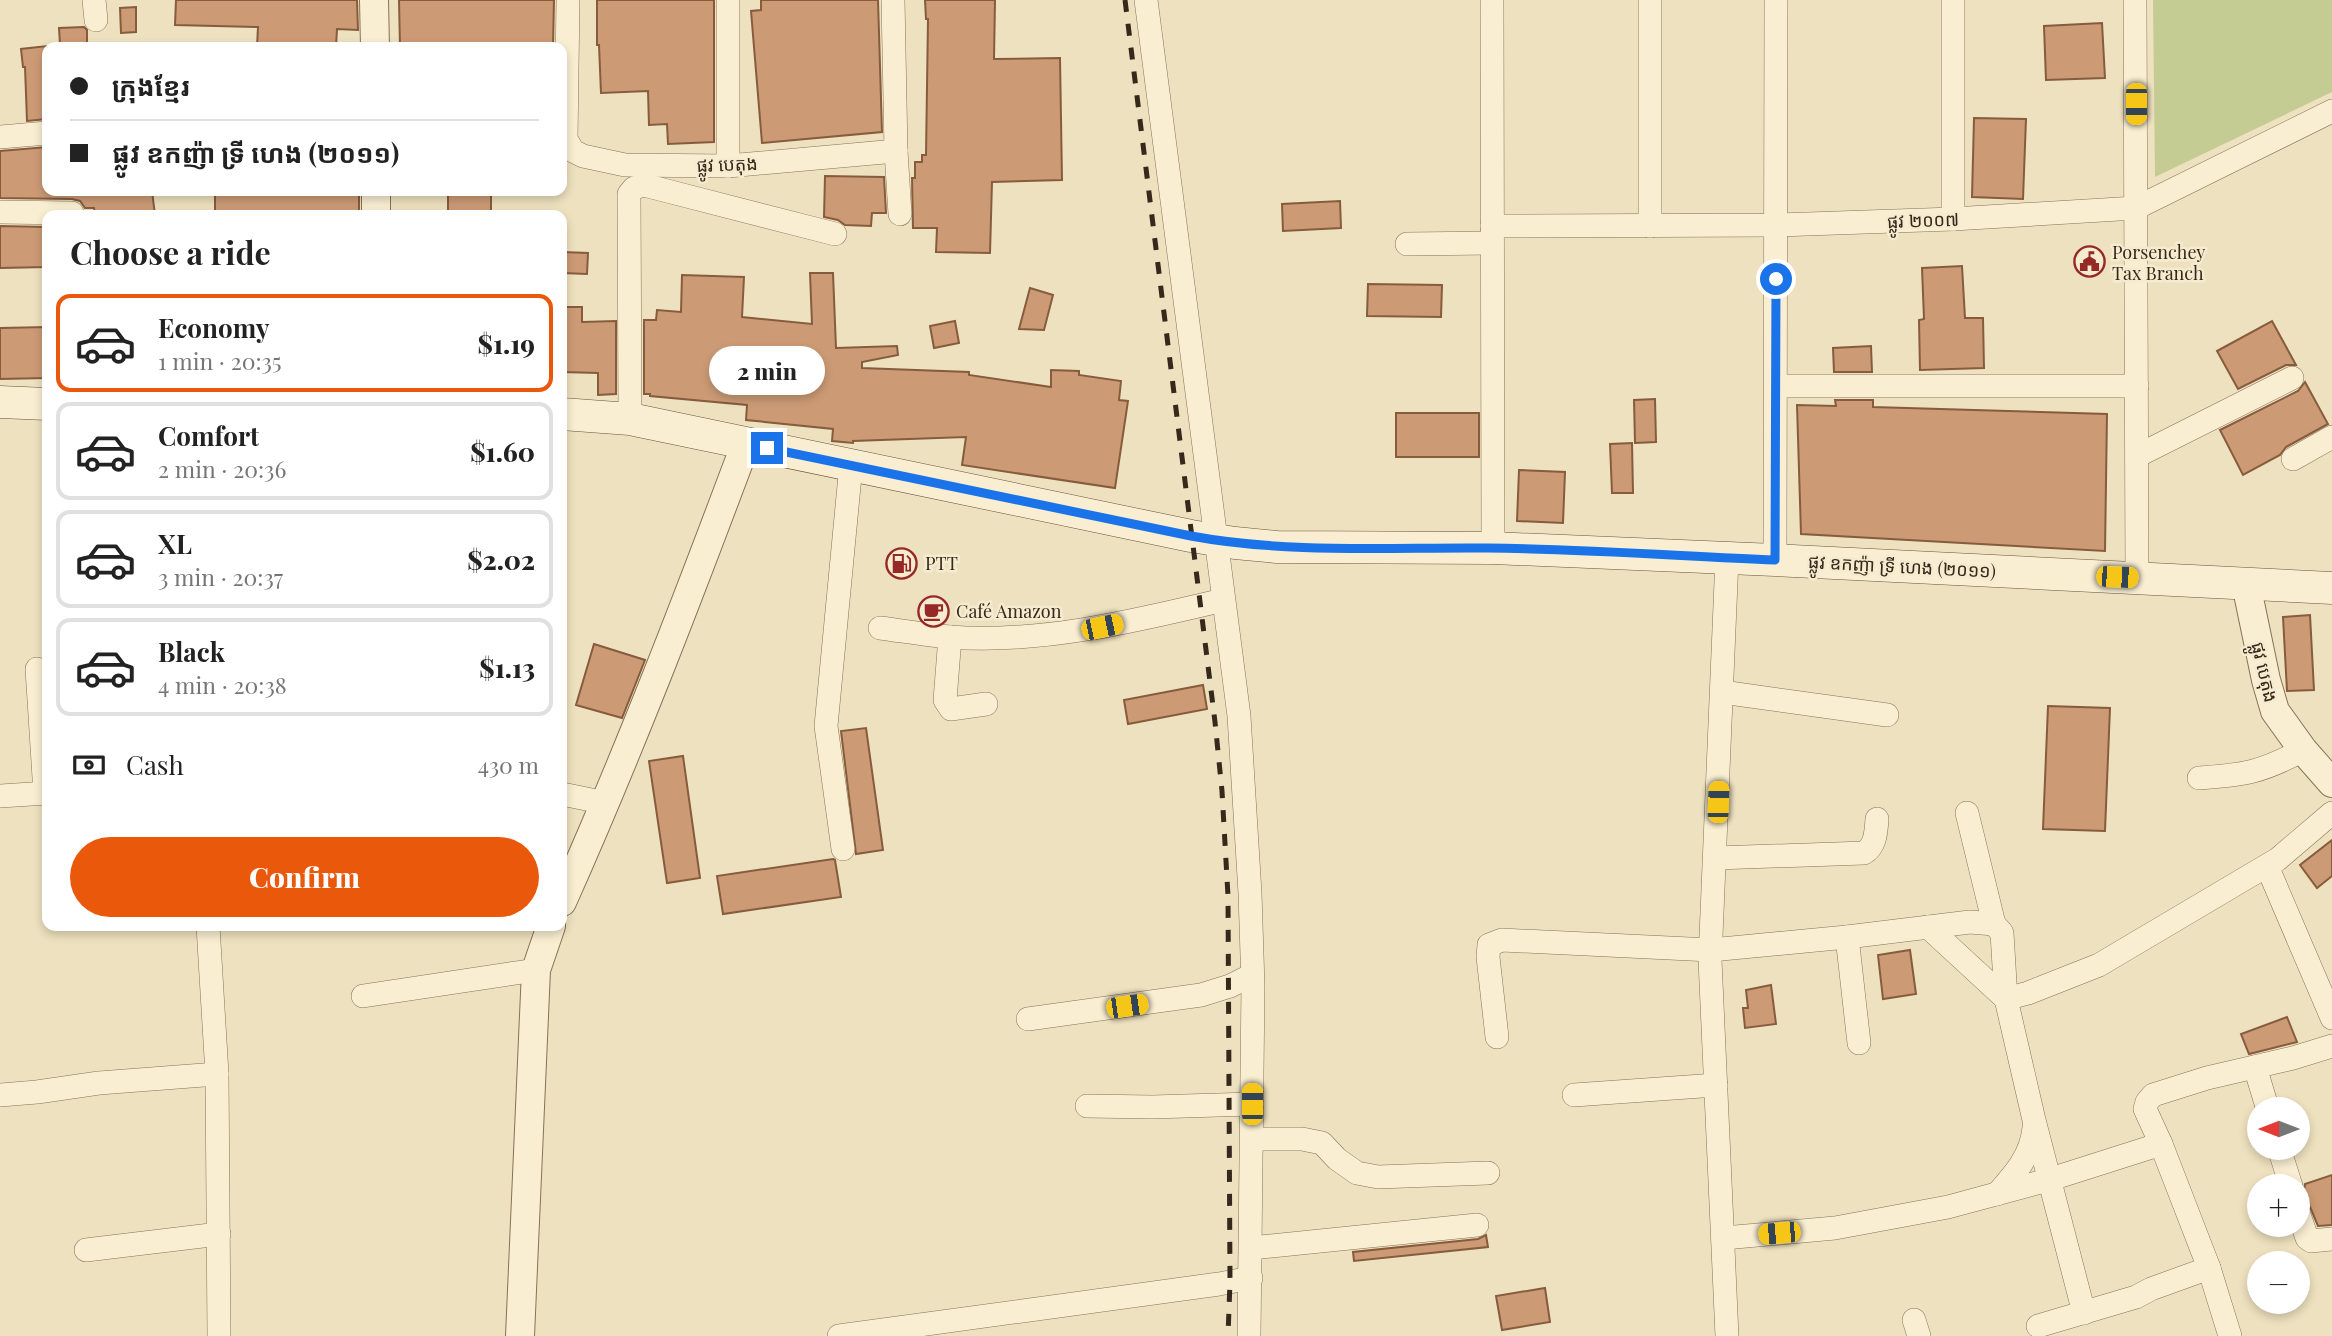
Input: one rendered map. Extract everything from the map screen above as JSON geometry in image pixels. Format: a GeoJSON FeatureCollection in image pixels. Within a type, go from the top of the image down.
{"type":"FeatureCollection","features":[{"type":"Feature","properties":{"kind":"main road"},"geometry":{"type":"LineString","coordinates":[[0,402],[42,404]]}},
{"type":"Feature","properties":{"kind":"main road","name":"ផ្លូវ ឧកញ៉ា ទ្រី ហេង (២០១១)"},"geometry":{"type":"LineString","coordinates":[[567,414],[630,419],[1215,541],[1277,547],[1493,548],[2332,588]]}},
{"type":"Feature","properties":{"kind":"street"},"geometry":{"type":"LineString","coordinates":[[374,0],[375,42]]}},
{"type":"Feature","properties":{"kind":"street","name":"ផ្លូវ បេតុង"},"geometry":{"type":"LineString","coordinates":[[567,70],[568,0]]}},
{"type":"Feature","properties":{"kind":"street"},"geometry":{"type":"LineString","coordinates":[[728,0],[729,166]]}},
{"type":"Feature","properties":{"kind":"street"},"geometry":{"type":"LineString","coordinates":[[892,0],[900,214]]}},
{"type":"Feature","properties":{"kind":"street"},"geometry":{"type":"LineString","coordinates":[[1146,0],[1239,716],[1250,893],[1252,975],[1249,1336]]}},
{"type":"Feature","properties":{"kind":"street"},"geometry":{"type":"LineString","coordinates":[[1492,0],[1493,548]]}},
{"type":"Feature","properties":{"kind":"street"},"geometry":{"type":"LineString","coordinates":[[1650,0],[1650,226]]}},
{"type":"Feature","properties":{"kind":"street"},"geometry":{"type":"LineString","coordinates":[[1775,560],[1776,0]]}},
{"type":"Feature","properties":{"kind":"street"},"geometry":{"type":"LineString","coordinates":[[1952,219],[1953,0]]}},
{"type":"Feature","properties":{"kind":"street"},"geometry":{"type":"LineString","coordinates":[[2135,0],[2137,578]]}},
{"type":"Feature","properties":{"kind":"street","name":"ផ្លូវ ២០០៧"},"geometry":{"type":"LineString","coordinates":[[1407,244],[1492,235],[1650,226],[1952,219],[2136,208],[2332,111]]}},
{"type":"Feature","properties":{"kind":"street"},"geometry":{"type":"LineString","coordinates":[[0,137],[42,133]]}},
{"type":"Feature","properties":{"kind":"street","name":"ផ្លូវ បេតុង"},"geometry":{"type":"LineString","coordinates":[[567,141],[573,150],[583,156],[625,165],[729,166],[896,151]]}},
{"type":"Feature","properties":{"kind":"street"},"geometry":{"type":"LineString","coordinates":[[630,419],[629,194],[634,188],[643,185],[835,234]]}},
{"type":"Feature","properties":{"kind":"street"},"geometry":{"type":"LineString","coordinates":[[0,212],[42,213]]}},
{"type":"Feature","properties":{"kind":"street"},"geometry":{"type":"LineString","coordinates":[[2137,457],[2292,378]]}},
{"type":"Feature","properties":{"kind":"street"},"geometry":{"type":"LineString","coordinates":[[1776,386],[2137,386]]}},
{"type":"Feature","properties":{"kind":"street"},"geometry":{"type":"LineString","coordinates":[[2293,459],[2332,437]]}},
{"type":"Feature","properties":{"kind":"street"},"geometry":{"type":"LineString","coordinates":[[567,891],[606,803],[690,593],[746,443]]}},
{"type":"Feature","properties":{"kind":"street"},"geometry":{"type":"LineString","coordinates":[[843,849],[825,726],[851,465]]}},
{"type":"Feature","properties":{"kind":"street"},"geometry":{"type":"LineString","coordinates":[[1727,558],[1711,950],[1727,1336]]}},
{"type":"Feature","properties":{"kind":"street","name":"ផ្លូវ បេតុង"},"geometry":{"type":"LineString","coordinates":[[2246,584],[2270,697],[2280,721],[2332,783]]}},
{"type":"Feature","properties":{"kind":"street"},"geometry":{"type":"LineString","coordinates":[[880,628],[950,637],[1007,637],[1102,627],[1223,600]]}},
{"type":"Feature","properties":{"kind":"street"},"geometry":{"type":"LineString","coordinates":[[950,637],[945,701],[951,709],[986,704]]}},
{"type":"Feature","properties":{"kind":"street"},"geometry":{"type":"LineString","coordinates":[[37,669],[42,738]]}},
{"type":"Feature","properties":{"kind":"street"},"geometry":{"type":"LineString","coordinates":[[1722,692],[1887,715]]}},
{"type":"Feature","properties":{"kind":"street"},"geometry":{"type":"LineString","coordinates":[[2199,778],[2241,776],[2260,771],[2303,750]]}},
{"type":"Feature","properties":{"kind":"street"},"geometry":{"type":"LineString","coordinates":[[0,796],[42,793]]}},
{"type":"Feature","properties":{"kind":"street"},"geometry":{"type":"LineString","coordinates":[[567,795],[606,803]]}},
{"type":"Feature","properties":{"kind":"street"},"geometry":{"type":"LineString","coordinates":[[1967,813],[1994,924],[2002,933],[2006,999],[2048,1180],[2084,1313]]}},
{"type":"Feature","properties":{"kind":"street"},"geometry":{"type":"LineString","coordinates":[[2006,999],[2099,965],[2278,859],[2332,813]]}},
{"type":"Feature","properties":{"kind":"street"},"geometry":{"type":"LineString","coordinates":[[1716,858],[1864,853],[1874,842],[1877,819]]}},
{"type":"Feature","properties":{"kind":"street"},"geometry":{"type":"LineString","coordinates":[[2267,866],[2332,1018]]}},
{"type":"Feature","properties":{"kind":"street"},"geometry":{"type":"LineString","coordinates":[[1497,1037],[1488,957],[1489,945],[1502,940],[1711,950],[1970,922],[1994,924]]}},
{"type":"Feature","properties":{"kind":"street"},"geometry":{"type":"LineString","coordinates":[[1928,927],[2006,999]]}},
{"type":"Feature","properties":{"kind":"street"},"geometry":{"type":"LineString","coordinates":[[208,931],[217,1074],[219,1336]]}},
{"type":"Feature","properties":{"kind":"street"},"geometry":{"type":"LineString","coordinates":[[520,1336],[536,970],[549,931]]}},
{"type":"Feature","properties":{"kind":"street"},"geometry":{"type":"LineString","coordinates":[[1847,937],[1859,1043]]}},
{"type":"Feature","properties":{"kind":"street"},"geometry":{"type":"LineString","coordinates":[[363,996],[536,970]]}},
{"type":"Feature","properties":{"kind":"street"},"geometry":{"type":"LineString","coordinates":[[1028,1019],[1201,995],[1230,986],[1252,975]]}},
{"type":"Feature","properties":{"kind":"street"},"geometry":{"type":"LineString","coordinates":[[2230,1336],[2209,1268],[2145,1109],[2147,1102],[2153,1095],[2207,1078],[2255,1068],[2332,1046]]}},
{"type":"Feature","properties":{"kind":"street"},"geometry":{"type":"LineString","coordinates":[[2255,1068],[2264,1097]]}},
{"type":"Feature","properties":{"kind":"street"},"geometry":{"type":"LineString","coordinates":[[0,1095],[99,1083],[217,1074]]}},
{"type":"Feature","properties":{"kind":"street"},"geometry":{"type":"LineString","coordinates":[[1574,1095],[1716,1085]]}},
{"type":"Feature","properties":{"kind":"street"},"geometry":{"type":"LineString","coordinates":[[1087,1106],[1252,1104]]}},
{"type":"Feature","properties":{"kind":"street"},"geometry":{"type":"LineString","coordinates":[[1997,1194],[2025,1161],[2032,1141],[2034,1120]]}},
{"type":"Feature","properties":{"kind":"street"},"geometry":{"type":"LineString","coordinates":[[1252,1139],[1302,1139],[1322,1143],[1337,1159],[1357,1173],[1378,1177],[1488,1173]]}},
{"type":"Feature","properties":{"kind":"street"},"geometry":{"type":"LineString","coordinates":[[1724,1238],[1835,1228],[1948,1207],[2048,1180],[2161,1144]]}},
{"type":"Feature","properties":{"kind":"street"},"geometry":{"type":"LineString","coordinates":[[1251,1248],[1477,1226]]}},
{"type":"Feature","properties":{"kind":"street"},"geometry":{"type":"LineString","coordinates":[[86,1250],[219,1234]]}},
{"type":"Feature","properties":{"kind":"street"},"geometry":{"type":"LineString","coordinates":[[2307,1237],[2311,1241],[2332,1239]]}},
{"type":"Feature","properties":{"kind":"street"},"geometry":{"type":"LineString","coordinates":[[2038,1326],[2136,1297],[2209,1268]]}},
{"type":"Feature","properties":{"kind":"street"},"geometry":{"type":"LineString","coordinates":[[839,1336],[1251,1278]]}},
{"type":"Feature","properties":{"kind":"green space"},"geometry":{"type":"Polygon","coordinates":[[[2153,0],[2332,0],[2332,92],[2155,177],[2153,0]]]}},
{"type":"Feature","properties":{"kind":"building"},"geometry":{"type":"Polygon","coordinates":[[[176,0],[357,0],[358,30],[337,29],[336,42],[257,42],[258,27],[175,25],[176,0]]]}},
{"type":"Feature","properties":{"kind":"building"},"geometry":{"type":"Polygon","coordinates":[[[399,0],[554,0],[553,42],[400,42],[399,0]]]}},
{"type":"Feature","properties":{"kind":"building"},"geometry":{"type":"Polygon","coordinates":[[[597,0],[714,0],[714,142],[668,144],[667,124],[649,125],[648,91],[601,93],[597,0]]]}},
{"type":"Feature","properties":{"kind":"building"},"geometry":{"type":"Polygon","coordinates":[[[761,0],[878,0],[882,132],[762,143],[751,11],[761,10],[761,0]]]}},
{"type":"Feature","properties":{"kind":"building"},"geometry":{"type":"Polygon","coordinates":[[[925,0],[995,0],[994,59],[1060,58],[1062,180],[992,182],[990,253],[936,252],[937,228],[913,228],[912,178],[915,178],[915,162],[922,162],[922,155],[926,155],[928,19],[925,0]]]}},
{"type":"Feature","properties":{"kind":"building"},"geometry":{"type":"Polygon","coordinates":[[[136,7],[136,32],[121,33],[120,8],[136,7]]]}},
{"type":"Feature","properties":{"kind":"building"},"geometry":{"type":"Polygon","coordinates":[[[2102,23],[2105,78],[2046,80],[2044,26],[2102,23]]]}},
{"type":"Feature","properties":{"kind":"building"},"geometry":{"type":"Polygon","coordinates":[[[84,27],[87,30],[87,42],[60,42],[59,28],[84,27]]]}},
{"type":"Feature","properties":{"kind":"building"},"geometry":{"type":"Polygon","coordinates":[[[42,47],[42,120],[27,121],[25,67],[21,49],[42,47]]]}},
{"type":"Feature","properties":{"kind":"building"},"geometry":{"type":"Polygon","coordinates":[[[1974,118],[2026,119],[2023,199],[1972,197],[1974,118]]]}},
{"type":"Feature","properties":{"kind":"building"},"geometry":{"type":"Polygon","coordinates":[[[42,147],[42,196],[153,196],[154,210],[94,210],[85,208],[80,201],[72,199],[0,198],[0,151],[42,147]]]}},
{"type":"Feature","properties":{"kind":"building"},"geometry":{"type":"Polygon","coordinates":[[[825,176],[884,177],[886,213],[872,213],[871,226],[845,225],[838,220],[824,217],[825,176]]]}},
{"type":"Feature","properties":{"kind":"building"},"geometry":{"type":"Polygon","coordinates":[[[215,196],[359,196],[359,210],[215,210],[215,196]]]}},
{"type":"Feature","properties":{"kind":"building"},"geometry":{"type":"Polygon","coordinates":[[[448,196],[491,196],[491,210],[448,210],[448,196]]]}},
{"type":"Feature","properties":{"kind":"building"},"geometry":{"type":"Polygon","coordinates":[[[1340,201],[1341,228],[1283,231],[1282,204],[1340,201]]]}},
{"type":"Feature","properties":{"kind":"building"},"geometry":{"type":"Polygon","coordinates":[[[0,226],[42,227],[42,267],[0,268],[0,226]]]}},
{"type":"Feature","properties":{"kind":"building"},"geometry":{"type":"Polygon","coordinates":[[[567,252],[588,253],[587,274],[567,273],[567,252]]]}},
{"type":"Feature","properties":{"kind":"building"},"geometry":{"type":"Polygon","coordinates":[[[1962,266],[1965,318],[1983,318],[1984,368],[1920,370],[1919,320],[1924,319],[1922,268],[1962,266]]]}},
{"type":"Feature","properties":{"kind":"building"},"geometry":{"type":"Polygon","coordinates":[[[810,273],[833,273],[836,348],[897,346],[898,355],[862,362],[862,368],[969,372],[969,375],[1051,387],[1051,370],[1079,371],[1079,375],[1121,381],[1119,400],[1128,401],[1115,488],[962,465],[966,437],[853,443],[832,441],[833,429],[746,420],[747,405],[644,394],[644,320],[656,320],[657,310],[681,312],[682,275],[744,277],[742,317],[812,324],[810,273]]]}},
{"type":"Feature","properties":{"kind":"building"},"geometry":{"type":"Polygon","coordinates":[[[1368,284],[1442,285],[1441,317],[1367,316],[1368,284]]]}},
{"type":"Feature","properties":{"kind":"building"},"geometry":{"type":"Polygon","coordinates":[[[1030,288],[1053,295],[1044,330],[1019,329],[1030,288]]]}},
{"type":"Feature","properties":{"kind":"building"},"geometry":{"type":"Polygon","coordinates":[[[567,307],[582,307],[582,322],[616,321],[616,394],[598,395],[598,373],[567,372],[567,307]]]}},
{"type":"Feature","properties":{"kind":"building"},"geometry":{"type":"Polygon","coordinates":[[[955,321],[959,343],[934,348],[930,326],[955,321]]]}},
{"type":"Feature","properties":{"kind":"building"},"geometry":{"type":"Polygon","coordinates":[[[2272,321],[2296,365],[2286,365],[2238,389],[2217,351],[2272,321]]]}},
{"type":"Feature","properties":{"kind":"building"},"geometry":{"type":"Polygon","coordinates":[[[42,327],[42,378],[0,379],[0,328],[42,327]]]}},
{"type":"Feature","properties":{"kind":"building"},"geometry":{"type":"Polygon","coordinates":[[[1871,346],[1872,372],[1834,372],[1833,348],[1871,346]]]}},
{"type":"Feature","properties":{"kind":"building"},"geometry":{"type":"Polygon","coordinates":[[[2305,382],[2328,424],[2243,475],[2220,430],[2298,391],[2305,382]]]}},
{"type":"Feature","properties":{"kind":"building"},"geometry":{"type":"Polygon","coordinates":[[[1655,399],[1656,442],[1635,443],[1634,400],[1655,399]]]}},
{"type":"Feature","properties":{"kind":"building"},"geometry":{"type":"Polygon","coordinates":[[[1835,400],[1873,400],[1873,407],[2107,414],[2105,551],[1801,534],[1797,405],[1836,406],[1835,400]]]}},
{"type":"Feature","properties":{"kind":"building"},"geometry":{"type":"Polygon","coordinates":[[[1396,413],[1479,413],[1479,457],[1396,457],[1396,413]]]}},
{"type":"Feature","properties":{"kind":"building"},"geometry":{"type":"Polygon","coordinates":[[[1632,443],[1633,493],[1612,493],[1610,444],[1632,443]]]}},
{"type":"Feature","properties":{"kind":"building"},"geometry":{"type":"Polygon","coordinates":[[[1519,470],[1565,472],[1563,523],[1517,521],[1519,470]]]}},
{"type":"Feature","properties":{"kind":"building"},"geometry":{"type":"Polygon","coordinates":[[[2310,615],[2314,690],[2287,691],[2283,617],[2310,615]]]}},
{"type":"Feature","properties":{"kind":"building"},"geometry":{"type":"Polygon","coordinates":[[[594,644],[645,660],[622,718],[576,705],[594,644]]]}},
{"type":"Feature","properties":{"kind":"building"},"geometry":{"type":"Polygon","coordinates":[[[1203,685],[1207,709],[1128,724],[1124,700],[1203,685]]]}},
{"type":"Feature","properties":{"kind":"building"},"geometry":{"type":"Polygon","coordinates":[[[2048,706],[2110,708],[2105,831],[2043,829],[2048,706]]]}},
{"type":"Feature","properties":{"kind":"building"},"geometry":{"type":"Polygon","coordinates":[[[866,728],[883,850],[856,854],[841,731],[866,728]]]}},
{"type":"Feature","properties":{"kind":"building"},"geometry":{"type":"Polygon","coordinates":[[[683,756],[700,878],[667,883],[649,761],[683,756]]]}},
{"type":"Feature","properties":{"kind":"building"},"geometry":{"type":"Polygon","coordinates":[[[2332,840],[2332,876],[2317,888],[2300,865],[2332,840]]]}},
{"type":"Feature","properties":{"kind":"building"},"geometry":{"type":"Polygon","coordinates":[[[833,859],[841,897],[723,914],[717,876],[833,859]]]}},
{"type":"Feature","properties":{"kind":"building"},"geometry":{"type":"Polygon","coordinates":[[[1910,950],[1916,994],[1883,999],[1878,955],[1910,950]]]}},
{"type":"Feature","properties":{"kind":"building"},"geometry":{"type":"Polygon","coordinates":[[[1771,985],[1776,1024],[1745,1028],[1743,1008],[1748,1008],[1746,990],[1771,985]]]}},
{"type":"Feature","properties":{"kind":"building"},"geometry":{"type":"Polygon","coordinates":[[[2287,1017],[2297,1042],[2249,1054],[2241,1034],[2287,1017]]]}},
{"type":"Feature","properties":{"kind":"building"},"geometry":{"type":"Polygon","coordinates":[[[2332,1175],[2332,1225],[2318,1226],[2310,1207],[2310,1182],[2332,1175]]]}},
{"type":"Feature","properties":{"kind":"building"},"geometry":{"type":"Polygon","coordinates":[[[1486,1235],[1488,1247],[1354,1261],[1353,1252],[1478,1239],[1486,1235]]]}},
{"type":"Feature","properties":{"kind":"building"},"geometry":{"type":"Polygon","coordinates":[[[1545,1288],[1550,1322],[1502,1330],[1496,1296],[1545,1288]]]}},
{"type":"Feature","properties":{"kind":"railway"},"geometry":{"type":"LineString","coordinates":[[1125,0],[1222,791],[1228,896],[1228,1336]]}},
{"type":"Feature","properties":{"kind":"place","name":"Porsenchey Tax Branch"},"geometry":{"type":"Point","coordinates":[2089,262]}},
{"type":"Feature","properties":{"kind":"place","name":"PTT"},"geometry":{"type":"Point","coordinates":[902,563]}},
{"type":"Feature","properties":{"kind":"place","name":"Café Amazon"},"geometry":{"type":"Point","coordinates":[933,611]}},
{"type":"Feature","properties":{"kind":"route"},"geometry":{"type":"LineString","coordinates":[[767,448],[1215,541],[1277,547],[1493,548],[1775,560],[1776,279]]}}]}
